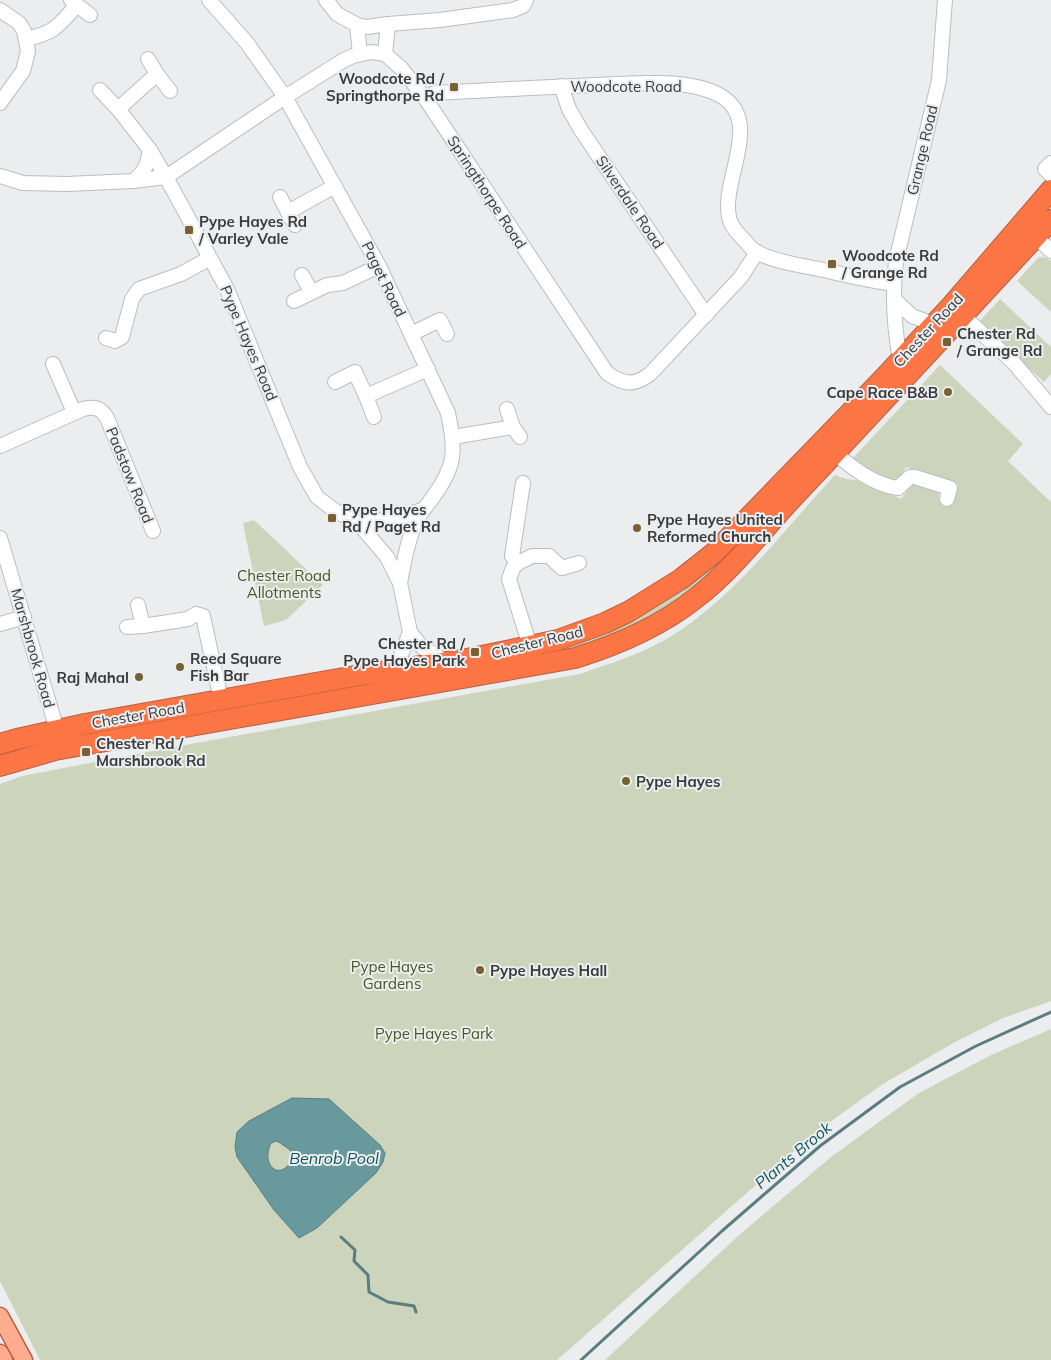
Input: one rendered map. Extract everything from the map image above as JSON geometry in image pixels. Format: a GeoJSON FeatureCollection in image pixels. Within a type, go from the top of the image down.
{"type":"FeatureCollection","features":[{"type":"Feature","properties":{"kind":"highway","name":"Chester Road"},"geometry":{"type":"LineString","coordinates":[[0,744],[57,730],[392,669],[458,667],[575,658],[602,650],[667,619],[697,598],[728,569],[835,453],[886,386],[900,360],[934,324],[957,310],[1051,190]]}},
{"type":"Feature","properties":{"kind":"highway","name":"Chester Road"},"geometry":{"type":"LineString","coordinates":[[0,766],[55,750],[365,695],[530,646],[558,640],[605,623],[650,600],[714,553],[749,516],[886,386],[957,310],[1051,220]]}},
{"type":"Feature","properties":{"kind":"highway"},"geometry":{"type":"LineString","coordinates":[[749,516],[763,529]]}},
{"type":"Feature","properties":{"kind":"highway"},"geometry":{"type":"LineString","coordinates":[[361,675],[365,695]]}},
{"type":"Feature","properties":{"kind":"main road"},"geometry":{"type":"LineString","coordinates":[[0,1316],[22,1360]]}},
{"type":"Feature","properties":{"kind":"main road"},"geometry":{"type":"LineString","coordinates":[[0,1353],[4,1360]]}},
{"type":"Feature","properties":{"kind":"street","name":"Paget Road"},"geometry":{"type":"LineString","coordinates":[[209,0],[247,43],[285,97],[379,266],[448,413],[453,437],[452,464],[446,478],[422,510],[410,537],[400,583]]}},
{"type":"Feature","properties":{"kind":"street"},"geometry":{"type":"LineString","coordinates":[[326,0],[337,14],[357,25],[367,27],[513,10],[523,6],[526,0]]}},
{"type":"Feature","properties":{"kind":"street","name":"Grange Road"},"geometry":{"type":"LineString","coordinates":[[900,360],[894,317],[894,284],[898,254],[939,80],[945,0]]}},
{"type":"Feature","properties":{"kind":"street"},"geometry":{"type":"LineString","coordinates":[[26,38],[50,32],[59,26],[74,2],[90,15]]}},
{"type":"Feature","properties":{"kind":"street"},"geometry":{"type":"LineString","coordinates":[[0,10],[19,23],[26,38],[28,51],[23,71],[0,103]]}},
{"type":"Feature","properties":{"kind":"street"},"geometry":{"type":"LineString","coordinates":[[0,176],[23,183],[67,184],[133,181],[166,176],[344,60],[360,54],[379,52],[385,54],[388,24]]}},
{"type":"Feature","properties":{"kind":"street"},"geometry":{"type":"LineString","coordinates":[[357,25],[360,54]]}},
{"type":"Feature","properties":{"kind":"street","name":"Springthorpe Road"},"geometry":{"type":"LineString","coordinates":[[385,54],[402,68],[425,98],[607,373],[626,383],[642,380],[650,374],[741,277],[757,252]]}},
{"type":"Feature","properties":{"kind":"street"},"geometry":{"type":"LineString","coordinates":[[148,59],[170,91]]}},
{"type":"Feature","properties":{"kind":"street"},"geometry":{"type":"LineString","coordinates":[[118,109],[157,74]]}},
{"type":"Feature","properties":{"kind":"street","name":"Woodcote Road"},"geometry":{"type":"LineString","coordinates":[[425,98],[436,93],[561,86],[666,83],[695,87],[723,97],[734,108],[739,119],[741,135],[730,190],[729,206],[730,222],[742,238],[757,252],[790,263],[894,284]]}},
{"type":"Feature","properties":{"kind":"street","name":"Silverdale Road"},"geometry":{"type":"LineString","coordinates":[[561,86],[568,109],[581,130],[706,315]]}},
{"type":"Feature","properties":{"kind":"street","name":"Pype Hayes Road"},"geometry":{"type":"LineString","coordinates":[[100,90],[118,109],[150,150],[234,302],[300,467],[311,489],[324,504],[358,524],[387,557],[400,583],[410,632]]}},
{"type":"Feature","properties":{"kind":"street"},"geometry":{"type":"LineString","coordinates":[[133,181],[142,174],[146,167],[150,150]]}},
{"type":"Feature","properties":{"kind":"street"},"geometry":{"type":"LineString","coordinates":[[1051,163],[1045,169],[1051,175]]}},
{"type":"Feature","properties":{"kind":"street"},"geometry":{"type":"LineString","coordinates":[[288,212],[335,186]]}},
{"type":"Feature","properties":{"kind":"street"},"geometry":{"type":"LineString","coordinates":[[280,196],[295,225]]}},
{"type":"Feature","properties":{"kind":"street"},"geometry":{"type":"LineString","coordinates":[[1035,236],[1051,251]]}},
{"type":"Feature","properties":{"kind":"street"},"geometry":{"type":"LineString","coordinates":[[106,338],[115,341],[122,337],[134,287],[181,274],[210,258]]}},
{"type":"Feature","properties":{"kind":"street"},"geometry":{"type":"LineString","coordinates":[[294,301],[327,284],[343,284],[379,266]]}},
{"type":"Feature","properties":{"kind":"street"},"geometry":{"type":"LineString","coordinates":[[302,275],[311,291]]}},
{"type":"Feature","properties":{"kind":"street"},"geometry":{"type":"LineString","coordinates":[[894,299],[912,316],[934,324]]}},
{"type":"Feature","properties":{"kind":"street"},"geometry":{"type":"LineString","coordinates":[[957,310],[1014,363],[1051,407]]}},
{"type":"Feature","properties":{"kind":"street"},"geometry":{"type":"LineString","coordinates":[[411,334],[440,320],[447,334]]}},
{"type":"Feature","properties":{"kind":"street"},"geometry":{"type":"LineString","coordinates":[[52,364],[74,412]]}},
{"type":"Feature","properties":{"kind":"street"},"geometry":{"type":"LineString","coordinates":[[366,396],[428,368]]}},
{"type":"Feature","properties":{"kind":"street"},"geometry":{"type":"LineString","coordinates":[[335,382],[355,372],[374,417]]}},
{"type":"Feature","properties":{"kind":"street","name":"Padstow Road"},"geometry":{"type":"LineString","coordinates":[[0,446],[74,412],[92,407],[101,410],[105,414],[153,531]]}},
{"type":"Feature","properties":{"kind":"street"},"geometry":{"type":"LineString","coordinates":[[453,437],[516,432],[507,409]]}},
{"type":"Feature","properties":{"kind":"street"},"geometry":{"type":"LineString","coordinates":[[835,453],[865,476],[892,487],[898,488],[910,477],[915,477],[950,488],[947,499]]}},
{"type":"Feature","properties":{"kind":"street"},"geometry":{"type":"LineString","coordinates":[[518,563],[512,556],[523,483]]}},
{"type":"Feature","properties":{"kind":"street"},"geometry":{"type":"LineString","coordinates":[[358,524],[396,518],[422,510]]}},
{"type":"Feature","properties":{"kind":"street","name":"Marshbrook Road"},"geometry":{"type":"LineString","coordinates":[[0,538],[57,730]]}},
{"type":"Feature","properties":{"kind":"street"},"geometry":{"type":"LineString","coordinates":[[530,646],[509,579],[513,568],[518,563],[532,556],[549,556],[562,568],[580,563]]}},
{"type":"Feature","properties":{"kind":"street"},"geometry":{"type":"LineString","coordinates":[[138,605],[143,626]]}},
{"type":"Feature","properties":{"kind":"street"},"geometry":{"type":"LineString","coordinates":[[127,627],[188,619],[196,614],[203,616],[221,700]]}},
{"type":"Feature","properties":{"kind":"street"},"geometry":{"type":"LineString","coordinates":[[0,624],[24,617]]}},
{"type":"Feature","properties":{"kind":"street"},"geometry":{"type":"LineString","coordinates":[[392,669],[399,660],[410,632],[422,647],[458,667]]}},
{"type":"Feature","properties":{"kind":"green space"},"geometry":{"type":"Polygon","coordinates":[[[1039,257],[1047,258],[1051,261],[1051,312],[1017,281],[1039,257]]]}},
{"type":"Feature","properties":{"kind":"green space"},"geometry":{"type":"Polygon","coordinates":[[[1000,299],[1051,347],[1051,374],[1044,382],[979,322],[1000,299]]]}},
{"type":"Feature","properties":{"kind":"green space","name":"Pype Hayes Park"},"geometry":{"type":"Polygon","coordinates":[[[940,365],[1023,444],[1008,461],[1051,502],[1051,1001],[1003,1018],[955,1042],[883,1084],[816,1132],[557,1360],[40,1360],[0,1281],[0,784],[22,776],[163,749],[580,674],[644,650],[665,640],[690,624],[735,585],[835,475],[846,479],[862,481],[901,499],[913,483],[939,490],[939,501],[952,505],[958,484],[906,467],[900,477],[893,481],[868,471],[852,459],[940,365]]]}},
{"type":"Feature","properties":{"kind":"green space","name":"Chester Road Allotments"},"geometry":{"type":"Polygon","coordinates":[[[254,520],[323,585],[286,620],[264,626],[243,523],[254,520]]]}},
{"type":"Feature","properties":{"kind":"green space"},"geometry":{"type":"Polygon","coordinates":[[[750,524],[756,529],[721,568],[660,614],[577,650],[566,643],[750,524]]]}},
{"type":"Feature","properties":{"kind":"green space"},"geometry":{"type":"Polygon","coordinates":[[[1051,1029],[1051,1360],[605,1360],[738,1236],[831,1157],[919,1093],[991,1055],[1051,1029]]]}},
{"type":"Feature","properties":{"kind":"water","name":"Benrob Pool"},"geometry":{"type":"Polygon","coordinates":[[[292,1098],[329,1099],[380,1145],[385,1153],[383,1162],[376,1173],[317,1228],[299,1238],[274,1210],[237,1157],[235,1147],[237,1132],[249,1121],[292,1098]],[[277,1141],[271,1143],[268,1160],[274,1169],[284,1169],[289,1164],[293,1155],[289,1149],[277,1141]]]}},
{"type":"Feature","properties":{"kind":"waterway","name":"Plants Brook"},"geometry":{"type":"LineString","coordinates":[[581,1360],[722,1231],[820,1146],[900,1087],[976,1046],[1051,1012]]}},
{"type":"Feature","properties":{"kind":"waterway"},"geometry":{"type":"LineString","coordinates":[[341,1237],[355,1250],[354,1261],[368,1275],[369,1292],[388,1302],[414,1306],[416,1312]]}},
{"type":"Feature","properties":{"kind":"place","name":"Woodcote Rd / Springthorpe Rd"},"geometry":{"type":"Point","coordinates":[454,87]}},
{"type":"Feature","properties":{"kind":"place","name":"Pype Hayes Rd / Varley Vale"},"geometry":{"type":"Point","coordinates":[189,230]}},
{"type":"Feature","properties":{"kind":"place","name":"Woodcote Rd / Grange Rd"},"geometry":{"type":"Point","coordinates":[832,264]}},
{"type":"Feature","properties":{"kind":"place","name":"Chester Rd / Grange Rd"},"geometry":{"type":"Point","coordinates":[947,342]}},
{"type":"Feature","properties":{"kind":"place","name":"Cape Race B&B"},"geometry":{"type":"Point","coordinates":[948,392]}},
{"type":"Feature","properties":{"kind":"place","name":"Pype Hayes Rd / Paget Rd"},"geometry":{"type":"Point","coordinates":[332,518]}},
{"type":"Feature","properties":{"kind":"place","name":"Pype Hayes United Reformed Church"},"geometry":{"type":"Point","coordinates":[637,528]}},
{"type":"Feature","properties":{"kind":"place","name":"Chester Rd / Pype Hayes Park"},"geometry":{"type":"Point","coordinates":[475,652]}},
{"type":"Feature","properties":{"kind":"place","name":"Reed Square Fish Bar"},"geometry":{"type":"Point","coordinates":[180,667]}},
{"type":"Feature","properties":{"kind":"place","name":"Raj Mahal"},"geometry":{"type":"Point","coordinates":[139,677]}},
{"type":"Feature","properties":{"kind":"place","name":"Chester Rd / Marshbrook Rd"},"geometry":{"type":"Point","coordinates":[86,752]}},
{"type":"Feature","properties":{"kind":"place","name":"Pype Hayes"},"geometry":{"type":"Point","coordinates":[626,781]}},
{"type":"Feature","properties":{"kind":"place","name":"Pype Hayes Hall"},"geometry":{"type":"Point","coordinates":[480,970]}},
{"type":"Feature","properties":{"kind":"park label","name":"Pype Hayes Gardens"},"geometry":{"type":"Point","coordinates":[392,974]}}]}
